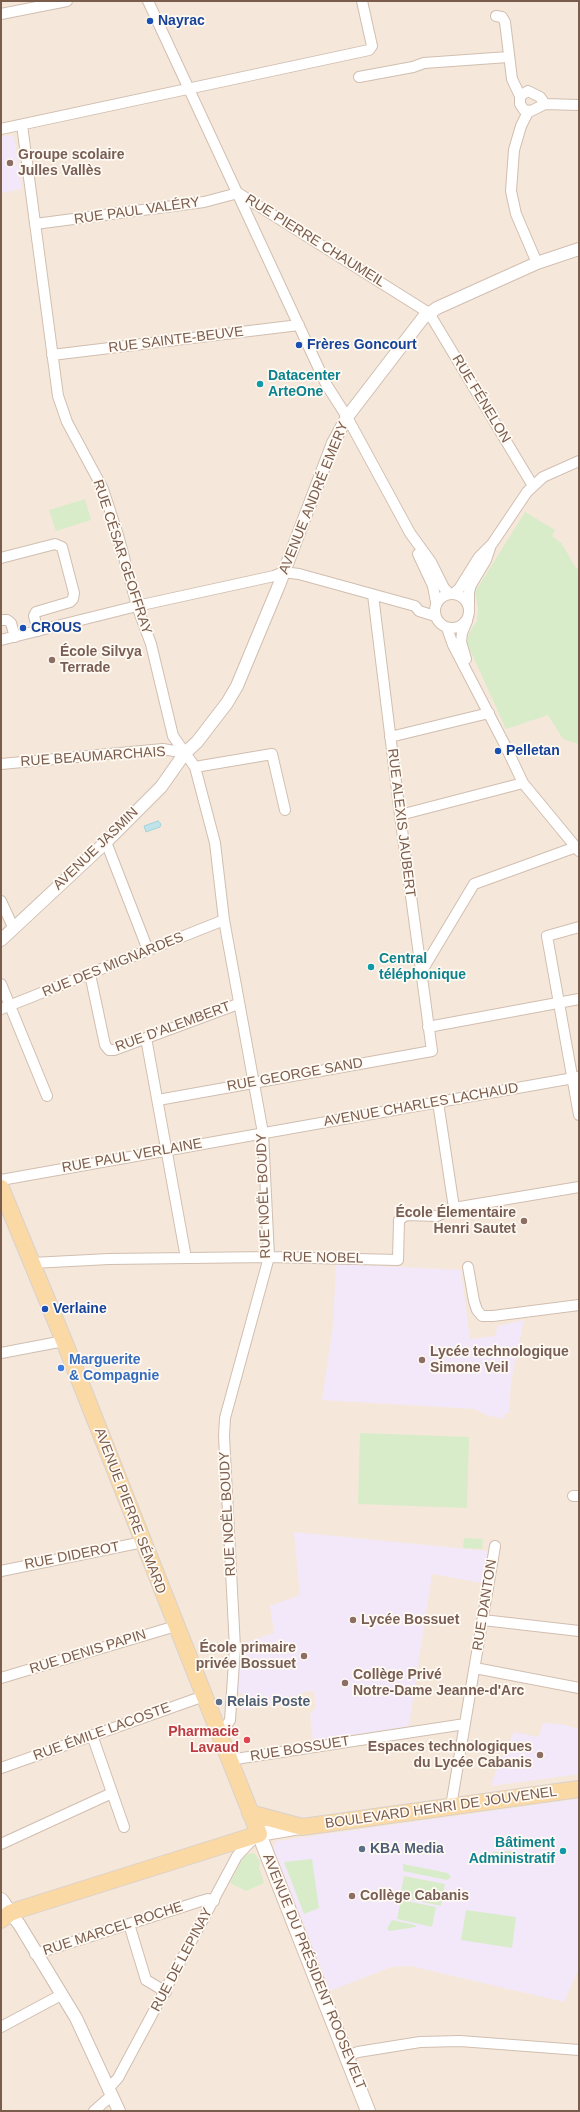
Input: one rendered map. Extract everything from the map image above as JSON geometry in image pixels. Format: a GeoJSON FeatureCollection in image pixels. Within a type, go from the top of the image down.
{"type":"FeatureCollection","features":[{"type":"Feature","properties":{"kind":"main road","name":"AVENUE PIERRE SÉMARD"},"geometry":{"type":"LineString","coordinates":[[1,1188],[64,1341],[259,1834]]}},
{"type":"Feature","properties":{"kind":"main road","name":"BOULEVARD HENRI DE JOUVENEL"},"geometry":{"type":"LineString","coordinates":[[259,1834],[579,1789]]}},
{"type":"Feature","properties":{"kind":"main road","name":"BOULEVARD HENRI DE JOUVENEL"},"geometry":{"type":"LineString","coordinates":[[250,1813],[302,1827]]}},
{"type":"Feature","properties":{"kind":"main road"},"geometry":{"type":"LineString","coordinates":[[1,1900],[5,1917],[259,1834]]}},
{"type":"Feature","properties":{"kind":"main road","name":"AVENUE DU PRÉSIDENT ROOSEVELT"},"geometry":{"type":"LineString","coordinates":[[259,1834],[368,2111]]}},
{"type":"Feature","properties":{"kind":"street"},"geometry":{"type":"LineString","coordinates":[[1,14],[66,1]]}},
{"type":"Feature","properties":{"kind":"street","name":"RUE PIERRE CHAUMEIL"},"geometry":{"type":"LineString","coordinates":[[148,1],[238,193],[429,313]]}},
{"type":"Feature","properties":{"kind":"street"},"geometry":{"type":"LineString","coordinates":[[1,129],[369,50],[372,46],[362,1]]}},
{"type":"Feature","properties":{"kind":"street"},"geometry":{"type":"LineString","coordinates":[[496,16],[502,17],[505,22],[508,57],[512,79],[520,96],[520,104],[528,112]]}},
{"type":"Feature","properties":{"kind":"street"},"geometry":{"type":"LineString","coordinates":[[359,77],[413,67],[424,63],[508,57]]}},
{"type":"Feature","properties":{"kind":"street"},"geometry":{"type":"LineString","coordinates":[[520,96],[524,92],[534,93],[545,104]]}},
{"type":"Feature","properties":{"kind":"street"},"geometry":{"type":"LineString","coordinates":[[537,263],[516,214],[512,191],[514,150],[521,126],[528,112],[545,104],[579,105]]}},
{"type":"Feature","properties":{"kind":"street","name":"RUE CÉSAR GEOFFRAY"},"geometry":{"type":"LineString","coordinates":[[22,125],[52,355],[60,403],[67,422],[103,489],[118,535],[137,606],[151,644],[173,736],[185,753]]}},
{"type":"Feature","properties":{"kind":"street"},"geometry":{"type":"LineString","coordinates":[[238,193],[326,384],[347,417],[410,533],[416,539],[431,562],[444,588],[461,596],[469,606]]}},
{"type":"Feature","properties":{"kind":"street","name":"RUE PAUL VALÉRY"},"geometry":{"type":"LineString","coordinates":[[35,224],[204,202],[238,193]]}},
{"type":"Feature","properties":{"kind":"street","name":"AVENUE ANDRÉ EMERY"},"geometry":{"type":"LineString","coordinates":[[185,753],[197,742],[227,703],[237,686],[333,443],[347,417],[423,318],[429,313],[537,263],[579,249]]}},
{"type":"Feature","properties":{"kind":"street","name":"RUE FÉNELON"},"geometry":{"type":"LineString","coordinates":[[429,313],[533,486]]}},
{"type":"Feature","properties":{"kind":"street","name":"RUE SAINTE-BEUVE"},"geometry":{"type":"LineString","coordinates":[[52,355],[299,325]]}},
{"type":"Feature","properties":{"kind":"street"},"geometry":{"type":"LineString","coordinates":[[1,640],[137,606],[274,576],[283,572],[299,574],[415,606],[436,603],[441,597],[460,589],[479,557],[492,544],[521,499],[533,486],[554,472],[579,461]]}},
{"type":"Feature","properties":{"kind":"street"},"geometry":{"type":"LineString","coordinates":[[410,533],[411,540],[434,586],[436,603],[434,616]]}},
{"type":"Feature","properties":{"kind":"street"},"geometry":{"type":"LineString","coordinates":[[1,558],[55,544],[62,547],[74,593],[73,599],[36,612],[34,616],[38,631]]}},
{"type":"Feature","properties":{"kind":"street"},"geometry":{"type":"LineString","coordinates":[[480,694],[477,682],[461,642],[462,632],[467,620],[471,585],[486,560],[492,544]]}},
{"type":"Feature","properties":{"kind":"street","name":"RUE ALEXIS JAUBERT"},"geometry":{"type":"LineString","coordinates":[[373,595],[420,974],[432,1051]]}},
{"type":"Feature","properties":{"kind":"street"},"geometry":{"type":"LineString","coordinates":[[415,606],[419,611],[434,616],[438,622],[447,628],[460,658],[480,694],[522,783],[577,849],[474,884],[420,974]]}},
{"type":"Feature","properties":{"kind":"street"},"geometry":{"type":"LineString","coordinates":[[1,620],[11,623],[15,637]]}},
{"type":"Feature","properties":{"kind":"street"},"geometry":{"type":"LineString","coordinates":[[447,628],[456,628],[467,620]]}},
{"type":"Feature","properties":{"kind":"street"},"geometry":{"type":"LineString","coordinates":[[390,737],[489,713]]}},
{"type":"Feature","properties":{"kind":"street","name":"RUE BEAUMARCHAIS"},"geometry":{"type":"LineString","coordinates":[[1,764],[163,749],[185,753]]}},
{"type":"Feature","properties":{"kind":"street","name":"RUE NOËL BOUDY"},"geometry":{"type":"LineString","coordinates":[[185,753],[195,767],[215,842],[224,920],[238,1004],[263,1133],[269,1257],[225,1418],[224,1443],[235,1648],[230,1720],[224,1730],[218,1732]]}},
{"type":"Feature","properties":{"kind":"street","name":"AVENUE JASMIN"},"geometry":{"type":"LineString","coordinates":[[1,940],[13,927],[106,842],[161,787],[185,753]]}},
{"type":"Feature","properties":{"kind":"street"},"geometry":{"type":"LineString","coordinates":[[195,767],[272,754],[286,810]]}},
{"type":"Feature","properties":{"kind":"street"},"geometry":{"type":"LineString","coordinates":[[400,815],[522,783]]}},
{"type":"Feature","properties":{"kind":"street"},"geometry":{"type":"LineString","coordinates":[[106,842],[148,950]]}},
{"type":"Feature","properties":{"kind":"street"},"geometry":{"type":"LineString","coordinates":[[1,900],[13,927]]}},
{"type":"Feature","properties":{"kind":"street","name":"RUE DES MIGNARDES"},"geometry":{"type":"LineString","coordinates":[[5,1007],[224,920]]}},
{"type":"Feature","properties":{"kind":"street"},"geometry":{"type":"LineString","coordinates":[[579,927],[547,936],[576,1077],[579,1115]]}},
{"type":"Feature","properties":{"kind":"street","name":"RUE D'ALEMBERT"},"geometry":{"type":"LineString","coordinates":[[90,974],[105,1045],[108,1050],[114,1050],[238,1004]]}},
{"type":"Feature","properties":{"kind":"street"},"geometry":{"type":"LineString","coordinates":[[1,984],[5,1007],[47,1096]]}},
{"type":"Feature","properties":{"kind":"street"},"geometry":{"type":"LineString","coordinates":[[428,1027],[579,999]]}},
{"type":"Feature","properties":{"kind":"street"},"geometry":{"type":"LineString","coordinates":[[146,1038],[186,1258]]}},
{"type":"Feature","properties":{"kind":"street","name":"RUE GEORGE SAND"},"geometry":{"type":"LineString","coordinates":[[158,1100],[432,1051]]}},
{"type":"Feature","properties":{"kind":"street","name":"AVENUE CHARLES LACHAUD"},"geometry":{"type":"LineString","coordinates":[[263,1133],[576,1077]]}},
{"type":"Feature","properties":{"kind":"street"},"geometry":{"type":"LineString","coordinates":[[438,1102],[454,1208],[579,1187]]}},
{"type":"Feature","properties":{"kind":"street","name":"RUE PAUL VERLAINE"},"geometry":{"type":"LineString","coordinates":[[1,1180],[263,1133]]}},
{"type":"Feature","properties":{"kind":"street","name":"RUE NOBEL"},"geometry":{"type":"LineString","coordinates":[[32,1263],[109,1259],[269,1257],[398,1260],[399,1220],[406,1215],[437,1216],[454,1208]]}},
{"type":"Feature","properties":{"kind":"street"},"geometry":{"type":"LineString","coordinates":[[468,1267],[474,1301],[477,1310],[482,1316],[493,1316],[579,1305]]}},
{"type":"Feature","properties":{"kind":"street"},"geometry":{"type":"LineString","coordinates":[[1,1353],[64,1341]]}},
{"type":"Feature","properties":{"kind":"street","name":"RUE DIDEROT"},"geometry":{"type":"LineString","coordinates":[[1,1571],[143,1542]]}},
{"type":"Feature","properties":{"kind":"street","name":"RUE DANTON"},"geometry":{"type":"LineString","coordinates":[[451,1806],[495,1546]]}},
{"type":"Feature","properties":{"kind":"street"},"geometry":{"type":"LineString","coordinates":[[483,1620],[579,1631]]}},
{"type":"Feature","properties":{"kind":"street","name":"RUE DENIS PAPIN"},"geometry":{"type":"LineString","coordinates":[[1,1678],[176,1626]]}},
{"type":"Feature","properties":{"kind":"street"},"geometry":{"type":"LineString","coordinates":[[475,1668],[579,1688]]}},
{"type":"Feature","properties":{"kind":"street","name":"RUE ÉMILE LACOSTE"},"geometry":{"type":"LineString","coordinates":[[1,1768],[204,1696]]}},
{"type":"Feature","properties":{"kind":"street","name":"RUE BOSSUET"},"geometry":{"type":"LineString","coordinates":[[229,1760],[465,1724]]}},
{"type":"Feature","properties":{"kind":"street"},"geometry":{"type":"LineString","coordinates":[[92,1735],[124,1827]]}},
{"type":"Feature","properties":{"kind":"street"},"geometry":{"type":"LineString","coordinates":[[1,1844],[112,1793]]}},
{"type":"Feature","properties":{"kind":"street","name":"RUE DE LEPINAY"},"geometry":{"type":"LineString","coordinates":[[94,2111],[109,2093],[118,2078],[166,1992],[237,1856],[248,1842],[259,1834]]}},
{"type":"Feature","properties":{"kind":"street","name":"RUE MARCEL ROCHE"},"geometry":{"type":"LineString","coordinates":[[35,1954],[201,1901],[208,1899],[214,1901]]}},
{"type":"Feature","properties":{"kind":"street"},"geometry":{"type":"LineString","coordinates":[[5,1917],[19,1924],[35,1954],[76,2018],[109,2093],[119,2111]]}},
{"type":"Feature","properties":{"kind":"street"},"geometry":{"type":"LineString","coordinates":[[129,1924],[146,1980],[166,1992]]}},
{"type":"Feature","properties":{"kind":"street"},"geometry":{"type":"LineString","coordinates":[[1,2027],[61,1995]]}},
{"type":"Feature","properties":{"kind":"street"},"geometry":{"type":"LineString","coordinates":[[347,2056],[358,2052],[420,2042],[452,2041],[579,2050]]}},
{"type":"Feature","properties":{"kind":"shaded area"},"geometry":{"type":"Polygon","coordinates":[[[1,1],[579,1],[579,2111],[1,2111],[1,1]]]}},
{"type":"Feature","properties":{"kind":"shaded area","name":"Groupe scolaire Julles Vallès"},"geometry":{"type":"Polygon","coordinates":[[[12,135],[14,138],[22,189],[1,193],[1,137],[12,135]]]}},
{"type":"Feature","properties":{"kind":"shaded area","name":"Lycée technologique Simone Veil"},"geometry":{"type":"Polygon","coordinates":[[[336,1264],[461,1270],[470,1339],[495,1336],[498,1326],[524,1320],[511,1381],[509,1413],[505,1413],[504,1419],[486,1415],[475,1409],[322,1400],[333,1326],[336,1264]]]}},
{"type":"Feature","properties":{"kind":"shaded area"},"geometry":{"type":"Polygon","coordinates":[[[294,1532],[488,1551],[481,1583],[432,1574],[409,1726],[313,1741],[310,1714],[316,1708],[314,1691],[308,1691],[267,1706],[241,1710],[243,1695],[236,1690],[241,1644],[274,1633],[270,1606],[300,1595],[294,1532]]]}},
{"type":"Feature","properties":{"kind":"shaded area","name":"Espaces technologiques du Lycée Cabanis"},"geometry":{"type":"Polygon","coordinates":[[[543,1723],[561,1724],[579,1729],[579,1774],[491,1786],[498,1765],[514,1732],[539,1737],[543,1723]]]}},
{"type":"Feature","properties":{"kind":"shaded area"},"geometry":{"type":"Polygon","coordinates":[[[579,1799],[579,1968],[564,2002],[411,1966],[391,1967],[330,1991],[273,1847],[277,1841],[579,1799]]]}},
{"type":"Feature","properties":{"kind":"green space"},"geometry":{"type":"Polygon","coordinates":[[[85,499],[91,520],[56,531],[49,510],[85,499]]]}},
{"type":"Feature","properties":{"kind":"green space"},"geometry":{"type":"Polygon","coordinates":[[[525,512],[555,530],[552,536],[562,544],[576,568],[579,569],[579,744],[563,739],[548,715],[506,729],[467,643],[469,633],[477,621],[478,609],[475,592],[525,512]]]}},
{"type":"Feature","properties":{"kind":"green space"},"geometry":{"type":"Polygon","coordinates":[[[360,1433],[469,1437],[467,1508],[358,1504],[360,1433]]]}},
{"type":"Feature","properties":{"kind":"green space"},"geometry":{"type":"Polygon","coordinates":[[[464,1538],[483,1539],[482,1549],[463,1548],[464,1538]]]}},
{"type":"Feature","properties":{"kind":"green space"},"geometry":{"type":"Polygon","coordinates":[[[513,1851],[513,1857],[494,1858],[493,1852],[513,1851]]]}},
{"type":"Feature","properties":{"kind":"green space"},"geometry":{"type":"Polygon","coordinates":[[[254,1853],[260,1861],[259,1868],[264,1883],[246,1891],[230,1883],[243,1858],[248,1854],[254,1853]]]}},
{"type":"Feature","properties":{"kind":"green space"},"geometry":{"type":"Polygon","coordinates":[[[312,1859],[319,1908],[304,1914],[284,1862],[312,1859]]]}},
{"type":"Feature","properties":{"kind":"green space"},"geometry":{"type":"Polygon","coordinates":[[[403,1864],[448,1873],[451,1877],[447,1880],[403,1871],[403,1864]]]}},
{"type":"Feature","properties":{"kind":"green space"},"geometry":{"type":"Polygon","coordinates":[[[404,1876],[445,1884],[441,1906],[400,1897],[404,1876]]]}},
{"type":"Feature","properties":{"kind":"green space"},"geometry":{"type":"Polygon","coordinates":[[[401,1900],[436,1907],[432,1927],[397,1919],[401,1900]]]}},
{"type":"Feature","properties":{"kind":"green space"},"geometry":{"type":"Polygon","coordinates":[[[466,1910],[516,1917],[512,1948],[461,1940],[466,1910]]]}},
{"type":"Feature","properties":{"kind":"green space"},"geometry":{"type":"Polygon","coordinates":[[[392,1920],[415,1925],[416,1927],[390,1931],[387,1929],[392,1920]]]}},
{"type":"Feature","properties":{"kind":"water"},"geometry":{"type":"Polygon","coordinates":[[[158,821],[161,824],[160,827],[146,832],[144,826],[158,821]]]}},
{"type":"Feature","properties":{"kind":"place","name":"Nayrac"},"geometry":{"type":"Point","coordinates":[150,21]}},
{"type":"Feature","properties":{"kind":"place","name":"Groupe scolaire Julles Vallès"},"geometry":{"type":"Point","coordinates":[10,163]}},
{"type":"Feature","properties":{"kind":"place","name":"Frères Goncourt"},"geometry":{"type":"Point","coordinates":[299,345]}},
{"type":"Feature","properties":{"kind":"place","name":"Datacenter ArteOne"},"geometry":{"type":"Point","coordinates":[260,384]}},
{"type":"Feature","properties":{"kind":"place","name":"CROUS"},"geometry":{"type":"Point","coordinates":[23,628]}},
{"type":"Feature","properties":{"kind":"place","name":"École Silvya Terrade"},"geometry":{"type":"Point","coordinates":[52,660]}},
{"type":"Feature","properties":{"kind":"place","name":"Pelletan"},"geometry":{"type":"Point","coordinates":[498,751]}},
{"type":"Feature","properties":{"kind":"place","name":"Central téléphonique"},"geometry":{"type":"Point","coordinates":[371,967]}},
{"type":"Feature","properties":{"kind":"place","name":"École Élementaire Henri Sautet"},"geometry":{"type":"Point","coordinates":[524,1221]}},
{"type":"Feature","properties":{"kind":"place","name":"Verlaine"},"geometry":{"type":"Point","coordinates":[45,1309]}},
{"type":"Feature","properties":{"kind":"place","name":"Lycée technologique Simone Veil"},"geometry":{"type":"Point","coordinates":[422,1360]}},
{"type":"Feature","properties":{"kind":"place","name":"Marguerite & Compagnie"},"geometry":{"type":"Point","coordinates":[61,1368]}},
{"type":"Feature","properties":{"kind":"place","name":"Lycée Bossuet"},"geometry":{"type":"Point","coordinates":[353,1620]}},
{"type":"Feature","properties":{"kind":"place","name":"École primaire privée Bossuet"},"geometry":{"type":"Point","coordinates":[304,1656]}},
{"type":"Feature","properties":{"kind":"place","name":"Collège Privé Notre-Dame Jeanne-d'Arc"},"geometry":{"type":"Point","coordinates":[345,1683]}},
{"type":"Feature","properties":{"kind":"place","name":"Relais Poste"},"geometry":{"type":"Point","coordinates":[219,1702]}},
{"type":"Feature","properties":{"kind":"place","name":"Pharmacie Lavaud"},"geometry":{"type":"Point","coordinates":[247,1740]}},
{"type":"Feature","properties":{"kind":"place","name":"Espaces technologiques du Lycée Cabanis"},"geometry":{"type":"Point","coordinates":[540,1755]}},
{"type":"Feature","properties":{"kind":"place","name":"KBA Media"},"geometry":{"type":"Point","coordinates":[362,1849]}},
{"type":"Feature","properties":{"kind":"place","name":"Bâtiment Administratif"},"geometry":{"type":"Point","coordinates":[563,1851]}},
{"type":"Feature","properties":{"kind":"place","name":"Collège Cabanis"},"geometry":{"type":"Point","coordinates":[352,1896]}}]}
